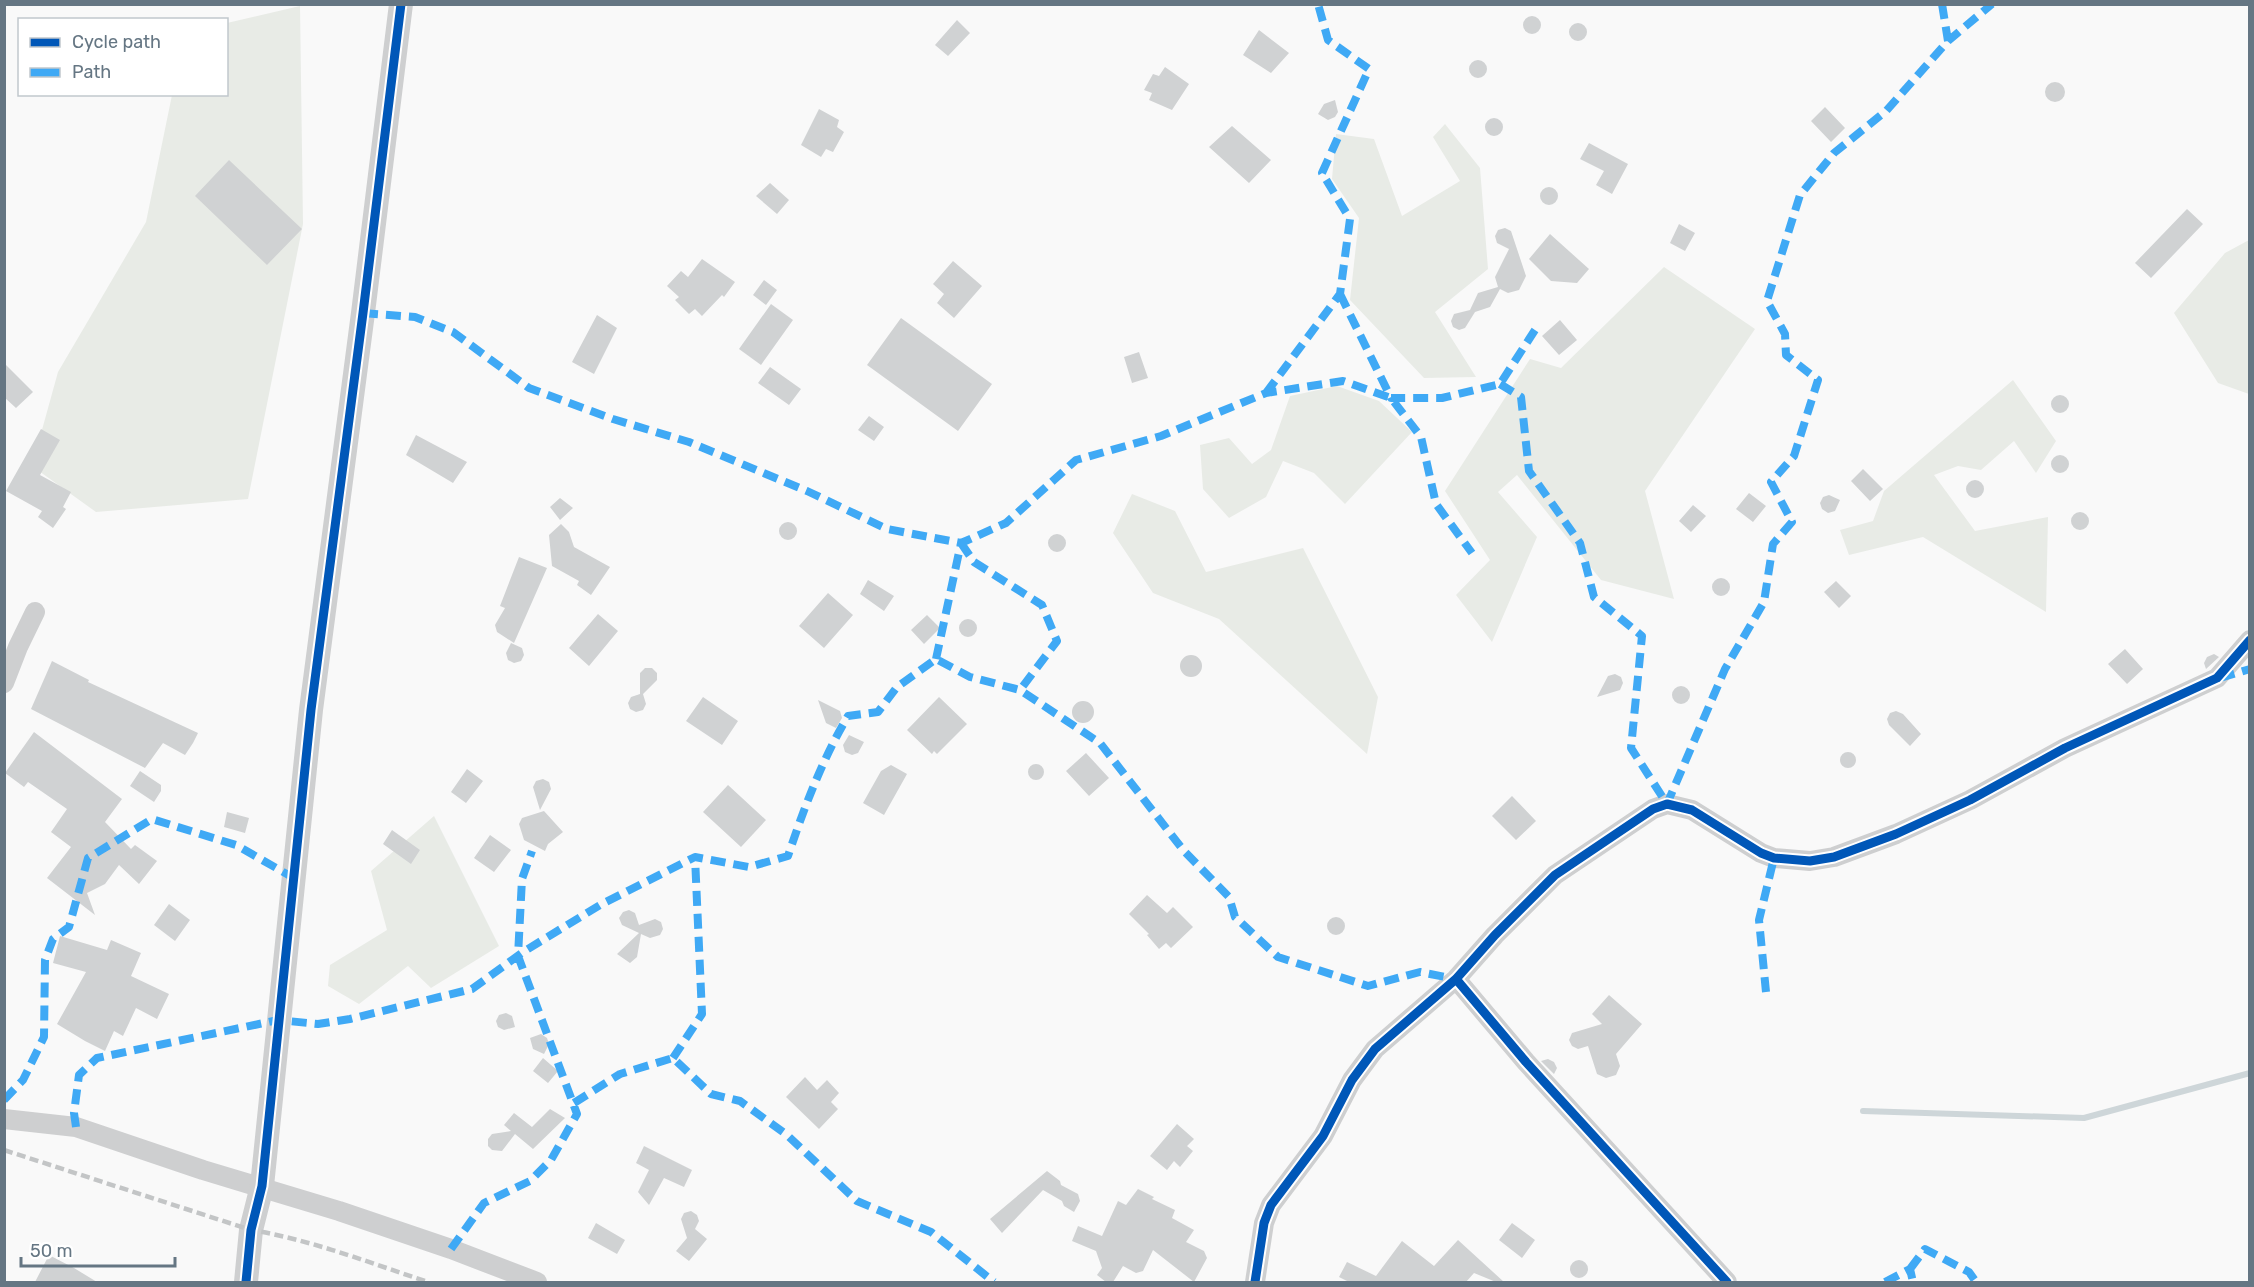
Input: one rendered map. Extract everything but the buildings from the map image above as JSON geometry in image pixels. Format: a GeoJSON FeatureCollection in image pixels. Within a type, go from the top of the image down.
{"type":"FeatureCollection","features":[{"type":"Feature","properties":{"kind":"street"},"geometry":{"type":"LineString","coordinates":[[246,1282],[251,1230],[262,1186],[309,722],[360,336],[400,4]]}},
{"type":"Feature","properties":{"kind":"street"},"geometry":{"type":"LineString","coordinates":[[4,683],[35,612]]}},
{"type":"Feature","properties":{"kind":"street"},"geometry":{"type":"LineString","coordinates":[[1254,1282],[1264,1223],[1271,1205],[1323,1136],[1352,1080],[1369,1057],[1390,1035],[1456,979],[1495,935],[1556,875],[1653,809],[1667,804],[1692,810],[1761,853],[1774,858],[1810,861],[1834,857],[1896,834],[1970,800],[2065,748],[2217,678],[2250,640]]}},
{"type":"Feature","properties":{"kind":"street"},"geometry":{"type":"LineString","coordinates":[[1456,979],[1526,1062],[1727,1282]]}},
{"type":"Feature","properties":{"kind":"street"},"geometry":{"type":"LineString","coordinates":[[4,1119],[76,1127],[440,1245],[537,1282]]}},
{"type":"Feature","properties":{"kind":"shaded area"},"geometry":{"type":"Polygon","coordinates":[[[300,6],[303,224],[248,499],[96,512],[32,466],[58,372],[146,222],[172,96],[228,96],[228,23],[300,6]]]}},
{"type":"Feature","properties":{"kind":"shaded area"},"geometry":{"type":"Polygon","coordinates":[[[1445,124],[1480,168],[1488,269],[1435,312],[1476,377],[1424,378],[1350,300],[1359,218],[1332,179],[1336,134],[1374,139],[1402,216],[1460,181],[1433,137],[1445,124]]]}},
{"type":"Feature","properties":{"kind":"shaded area"},"geometry":{"type":"Polygon","coordinates":[[[2249,240],[2249,394],[2218,383],[2174,313],[2225,253],[2249,240]]]}},
{"type":"Feature","properties":{"kind":"shaded area"},"geometry":{"type":"Polygon","coordinates":[[[1664,267],[1755,329],[1645,491],[1674,599],[1601,580],[1517,475],[1498,492],[1537,537],[1492,642],[1456,595],[1490,560],[1445,491],[1530,359],[1561,368],[1664,267]]]}},
{"type":"Feature","properties":{"kind":"shaded area"},"geometry":{"type":"Polygon","coordinates":[[[2013,380],[2056,441],[2036,473],[2014,441],[1981,470],[1958,466],[1934,475],[1975,531],[2048,517],[2046,612],[1923,537],[1849,555],[1840,530],[1873,521],[1884,491],[2013,380]]]}},
{"type":"Feature","properties":{"kind":"shaded area"},"geometry":{"type":"Polygon","coordinates":[[[1337,386],[1379,401],[1412,432],[1345,504],[1314,473],[1283,461],[1266,497],[1229,518],[1203,489],[1200,445],[1229,438],[1252,464],[1271,450],[1290,396],[1337,386]]]}},
{"type":"Feature","properties":{"kind":"shaded area"},"geometry":{"type":"Polygon","coordinates":[[[1132,494],[1175,511],[1206,572],[1303,548],[1378,697],[1367,754],[1219,619],[1153,593],[1113,533],[1132,494]]]}},
{"type":"Feature","properties":{"kind":"shaded area"},"geometry":{"type":"Polygon","coordinates":[[[434,816],[499,946],[431,988],[408,966],[359,1004],[328,986],[330,965],[387,930],[371,871],[434,816]]]}},
{"type":"Feature","properties":{"kind":"waterway"},"geometry":{"type":"LineString","coordinates":[[1863,1111],[2084,1118],[2250,1073]]}},
{"type":"Feature","properties":{"kind":"railway"},"geometry":{"type":"LineString","coordinates":[[4,1150],[251,1230],[319,1246],[428,1282]]}},
{"type":"Feature","properties":{"kind":"marked path"},"geometry":{"type":"LineString","coordinates":[[1266,393],[1340,294],[1350,219],[1322,173],[1369,69],[1328,40],[1318,4]]}},
{"type":"Feature","properties":{"kind":"marked path"},"geometry":{"type":"LineString","coordinates":[[1942,4],[1948,41]]}},
{"type":"Feature","properties":{"kind":"marked path"},"geometry":{"type":"LineString","coordinates":[[1500,384],[1521,397],[1529,471],[1580,543],[1594,597],[1642,636],[1631,748],[1667,804],[1725,669],[1764,602],[1773,544],[1792,522],[1771,482],[1794,456],[1818,380],[1786,355],[1785,334],[1767,301],[1800,195],[1834,153],[1886,111],[1948,41],[1992,4]]}},
{"type":"Feature","properties":{"kind":"marked path"},"geometry":{"type":"LineString","coordinates":[[1340,294],[1391,398],[1442,398],[1500,384],[1535,330]]}},
{"type":"Feature","properties":{"kind":"marked path"},"geometry":{"type":"LineString","coordinates":[[363,313],[415,317],[453,332],[529,388],[613,419],[689,442],[807,491],[887,529],[961,543],[1006,523],[1076,460],[1161,436],[1266,393],[1343,381],[1391,398],[1421,437],[1436,504],[1472,553]]}},
{"type":"Feature","properties":{"kind":"marked path"},"geometry":{"type":"LineString","coordinates":[[961,543],[974,562],[1042,605],[1057,641],[1020,690]]}},
{"type":"Feature","properties":{"kind":"marked path"},"geometry":{"type":"LineString","coordinates":[[936,659],[961,543]]}},
{"type":"Feature","properties":{"kind":"marked path"},"geometry":{"type":"LineString","coordinates":[[76,1127],[74,1113],[79,1075],[97,1058],[278,1020],[318,1024],[350,1019],[472,989],[523,952],[600,905],[695,857],[749,867],[788,856],[814,784],[848,716],[878,712],[897,687],[936,659],[970,677],[1020,690],[1100,743],[1184,851],[1229,897],[1235,917],[1278,957],[1368,986],[1420,972],[1456,979]]}},
{"type":"Feature","properties":{"kind":"marked path"},"geometry":{"type":"LineString","coordinates":[[2220,678],[2250,669]]}},
{"type":"Feature","properties":{"kind":"marked path"},"geometry":{"type":"LineString","coordinates":[[4,1100],[23,1080],[44,1037],[45,960],[53,939],[69,927],[88,858],[152,819],[236,845],[292,877]]}},
{"type":"Feature","properties":{"kind":"marked path"},"geometry":{"type":"LineString","coordinates":[[451,1249],[484,1203],[530,1181],[551,1160],[577,1114],[518,956],[522,879],[532,851]]}},
{"type":"Feature","properties":{"kind":"marked path"},"geometry":{"type":"LineString","coordinates":[[673,1058],[702,1014],[695,857]]}},
{"type":"Feature","properties":{"kind":"marked path"},"geometry":{"type":"LineString","coordinates":[[1766,992],[1759,920],[1774,858]]}},
{"type":"Feature","properties":{"kind":"marked path"},"geometry":{"type":"LineString","coordinates":[[574,1103],[620,1074],[673,1058],[711,1094],[740,1101],[787,1135],[857,1201],[931,1232],[994,1282]]}},
{"type":"Feature","properties":{"kind":"marked path"},"geometry":{"type":"LineString","coordinates":[[1910,1269],[1925,1249],[1969,1272],[1976,1282]]}},
{"type":"Feature","properties":{"kind":"marked path"},"geometry":{"type":"LineString","coordinates":[[1885,1282],[1910,1269],[1913,1282]]}},
{"type":"Feature","properties":{"kind":"cycle path"},"geometry":{"type":"LineString","coordinates":[[246,1282],[251,1230],[262,1186],[311,710],[401,4]]}},
{"type":"Feature","properties":{"kind":"cycle path"},"geometry":{"type":"LineString","coordinates":[[1255,1282],[1264,1223],[1271,1205],[1323,1136],[1352,1080],[1375,1049],[1456,979],[1495,935],[1555,875],[1653,809],[1667,804],[1692,810],[1761,853],[1774,858],[1810,861],[1834,857],[1896,834],[1970,800],[2065,748],[2217,678],[2250,640]]}},
{"type":"Feature","properties":{"kind":"cycle path"},"geometry":{"type":"LineString","coordinates":[[1456,979],[1526,1062],[1727,1282]]}}]}
